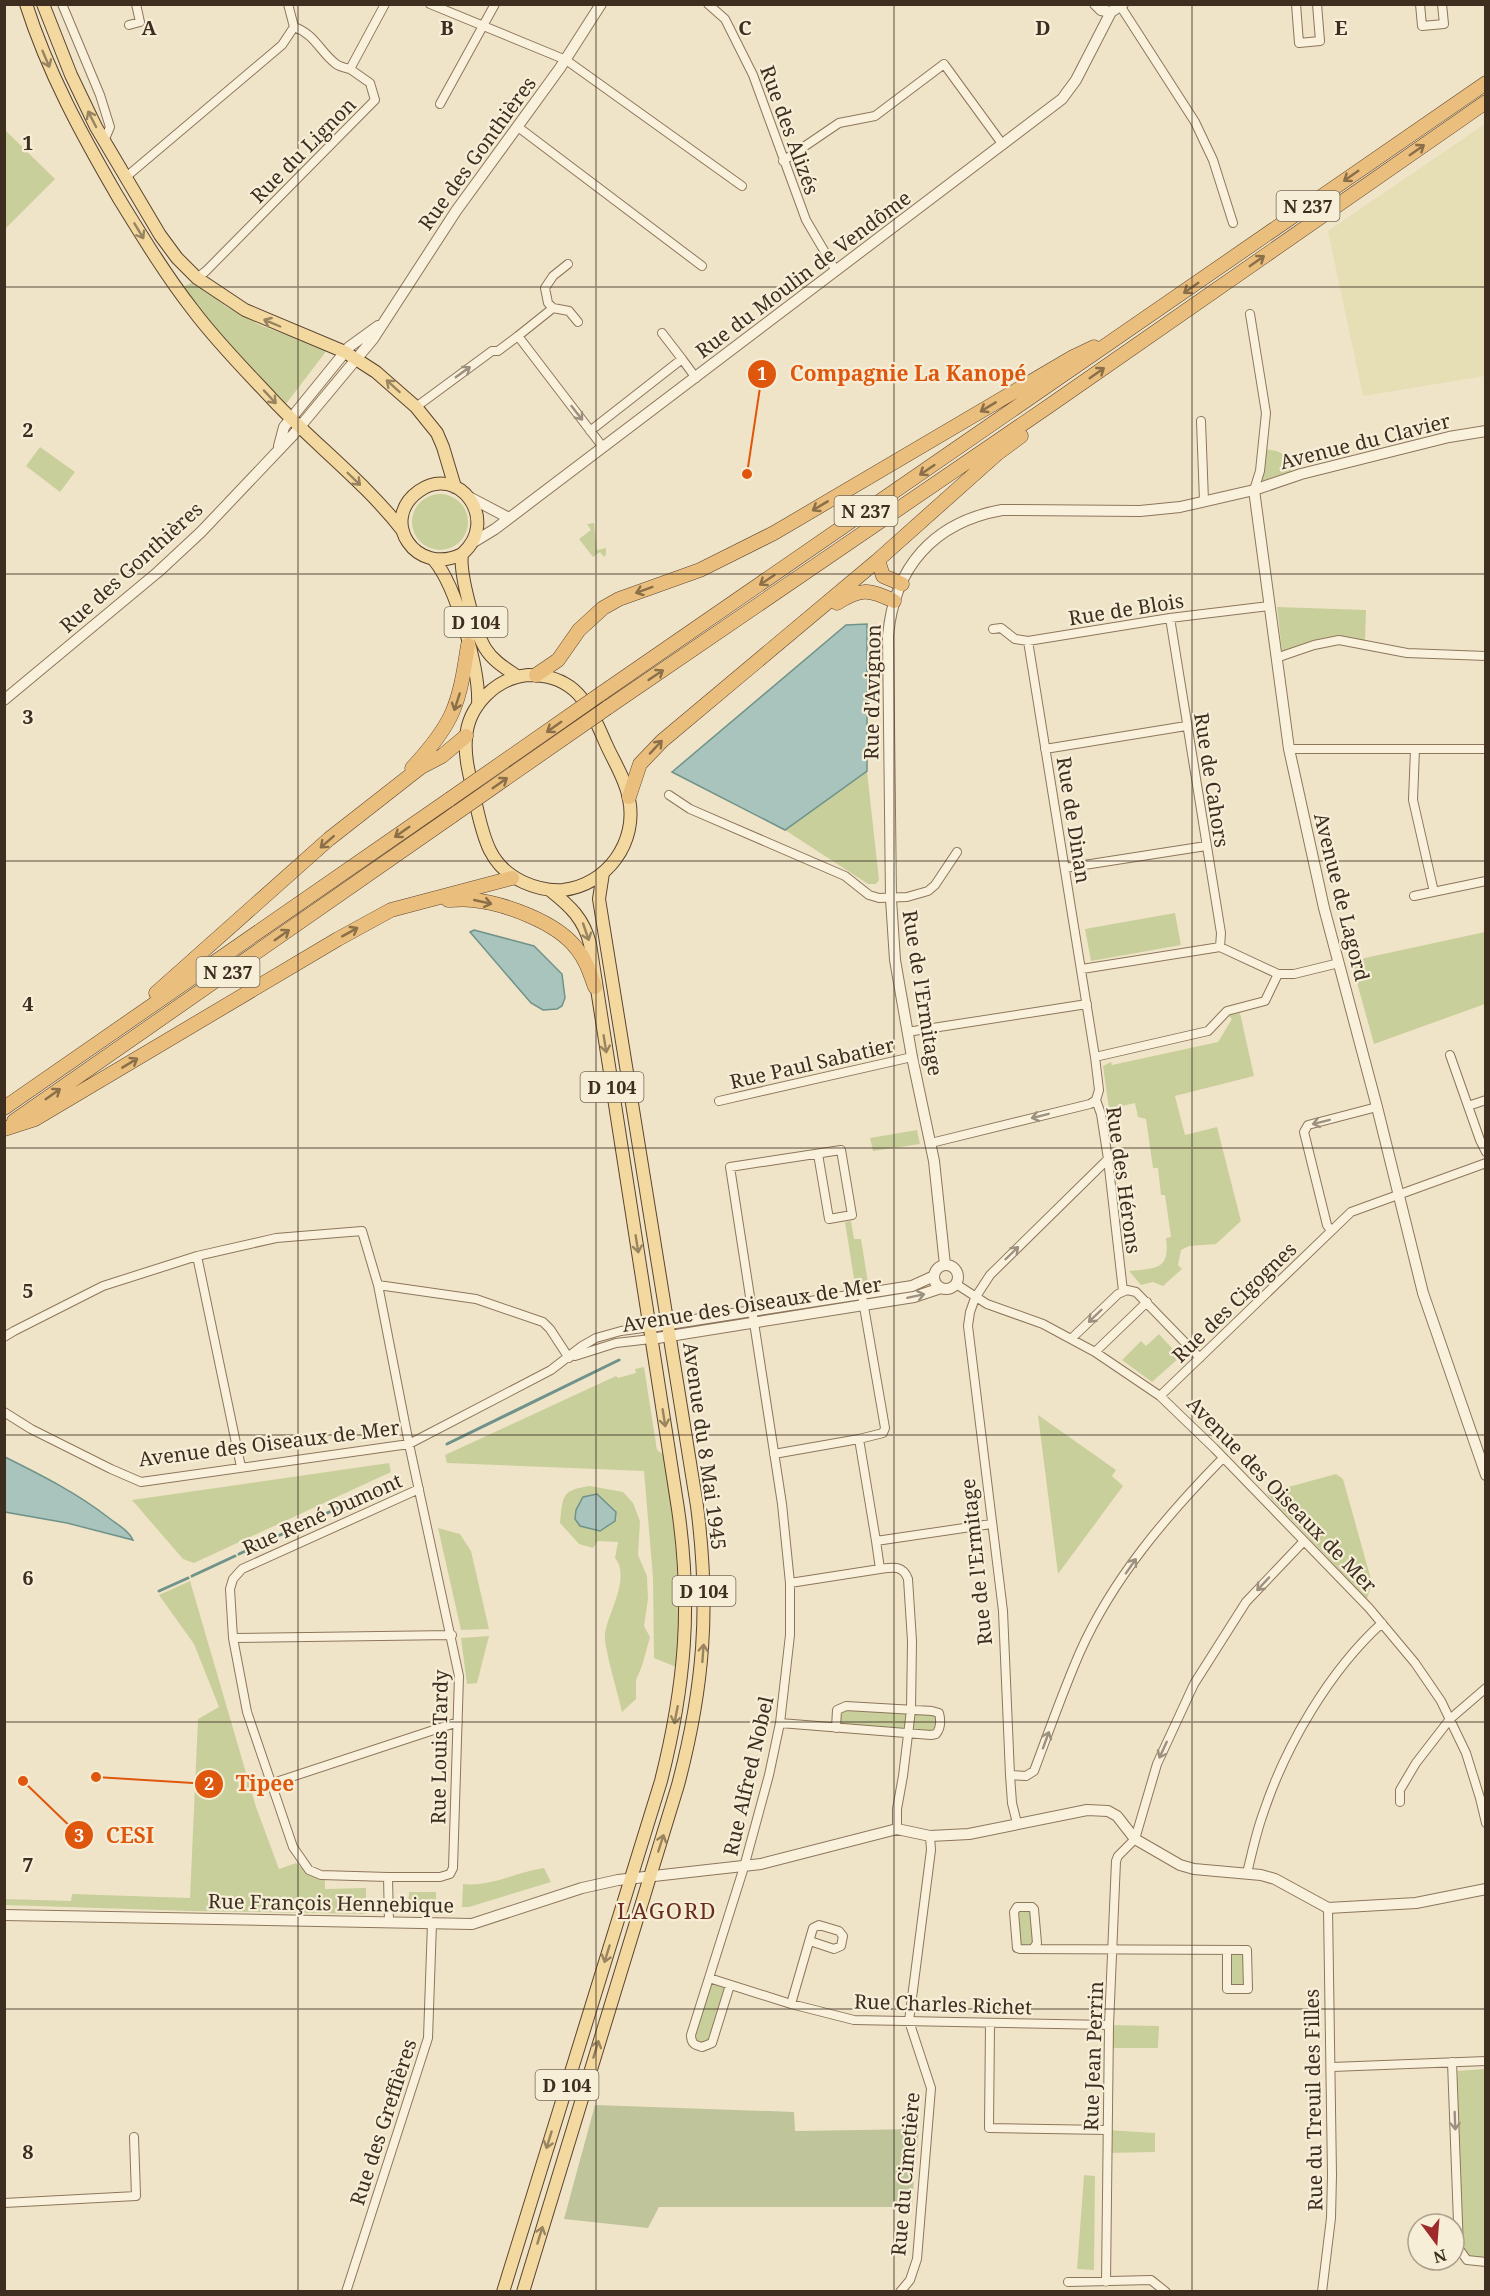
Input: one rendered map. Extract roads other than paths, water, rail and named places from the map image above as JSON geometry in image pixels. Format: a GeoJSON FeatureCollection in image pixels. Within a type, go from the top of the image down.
{"type":"FeatureCollection","features":[{"type":"Feature","properties":{"kind":"highway","name":"N 237"},"geometry":{"type":"LineString","coordinates":[[4,1108],[1485,83]]}},
{"type":"Feature","properties":{"kind":"highway","name":"N 237"},"geometry":{"type":"LineString","coordinates":[[4,1128],[607,708],[1048,406],[1485,102]]}},
{"type":"Feature","properties":{"kind":"highway"},"geometry":{"type":"LineString","coordinates":[[536,675],[558,660],[579,630],[603,608],[619,599],[700,570],[774,533],[1073,357],[1131,329]]}},
{"type":"Feature","properties":{"kind":"highway"},"geometry":{"type":"LineString","coordinates":[[629,797],[640,764],[662,741],[878,560],[982,466],[1027,431],[1048,406]]}},
{"type":"Feature","properties":{"kind":"highway"},"geometry":{"type":"LineString","coordinates":[[878,560],[883,576],[902,584]]}},
{"type":"Feature","properties":{"kind":"highway"},"geometry":{"type":"LineString","coordinates":[[801,624],[861,591],[870,591],[894,601]]}},
{"type":"Feature","properties":{"kind":"highway"},"geometry":{"type":"LineString","coordinates":[[388,792],[434,744],[451,717],[463,682],[468,645]]}},
{"type":"Feature","properties":{"kind":"highway"},"geometry":{"type":"LineString","coordinates":[[125,1025],[144,1002],[329,839],[421,767],[454,748],[466,736]]}},
{"type":"Feature","properties":{"kind":"highway"},"geometry":{"type":"LineString","coordinates":[[4,1128],[35,1119],[338,939],[391,910],[512,878]]}},
{"type":"Feature","properties":{"kind":"highway"},"geometry":{"type":"LineString","coordinates":[[425,901],[471,900],[498,906],[544,923],[563,935],[576,948],[596,987]]}},
{"type":"Feature","properties":{"kind":"main road","name":"Avenue du 8 Mai 1945"},"geometry":{"type":"LineString","coordinates":[[26,4],[69,108],[147,244],[209,330],[295,422],[385,509],[403,531],[411,547],[417,553],[434,560],[442,570],[452,589],[468,645],[478,687],[478,705]]}},
{"type":"Feature","properties":{"kind":"main road"},"geometry":{"type":"LineString","coordinates":[[43,4],[71,75],[104,141],[168,247],[177,258],[197,278],[245,310],[345,352],[376,372],[416,407],[440,439],[455,487]]}},
{"type":"Feature","properties":{"kind":"main road"},"geometry":{"type":"LineString","coordinates":[[403,531],[402,519],[405,507],[411,497],[420,490],[431,485],[443,484],[455,487],[469,497],[474,505],[478,525],[472,543],[462,554],[444,561],[434,560]]}},
{"type":"Feature","properties":{"kind":"main road","name":"D 104"},"geometry":{"type":"LineString","coordinates":[[462,554],[462,573],[484,647],[497,662],[517,676]]}},
{"type":"Feature","properties":{"kind":"main road","name":"Avenue du 8 Mai 1945"},"geometry":{"type":"LineString","coordinates":[[536,675],[561,681],[575,691],[584,702],[595,721],[629,797],[631,817],[630,831],[623,848],[603,873],[578,887],[551,891],[512,878],[490,854],[484,838],[466,757],[466,736],[478,705],[489,692],[502,682],[517,676],[536,675]]}},
{"type":"Feature","properties":{"kind":"main road","name":"Avenue du 8 Mai 1945"},"geometry":{"type":"LineString","coordinates":[[523,2292],[689,1744],[700,1686],[705,1625],[700,1535],[599,899],[603,873]]}},
{"type":"Feature","properties":{"kind":"main road","name":"Avenue du 8 Mai 1945"},"geometry":{"type":"LineString","coordinates":[[503,2292],[661,1781],[681,1683],[686,1624],[682,1536],[586,930],[575,911],[551,891]]}},
{"type":"Feature","properties":{"kind":"street"},"geometry":{"type":"LineString","coordinates":[[62,4],[107,116],[110,127],[104,141]]}},
{"type":"Feature","properties":{"kind":"street"},"geometry":{"type":"LineString","coordinates":[[129,25],[140,22],[136,4]]}},
{"type":"Feature","properties":{"kind":"street"},"geometry":{"type":"LineString","coordinates":[[126,177],[282,45],[294,27],[288,4]]}},
{"type":"Feature","properties":{"kind":"street","name":"Rue du Lignon"},"geometry":{"type":"LineString","coordinates":[[197,278],[375,100],[370,83],[350,69],[385,4]]}},
{"type":"Feature","properties":{"kind":"street"},"geometry":{"type":"LineString","coordinates":[[430,4],[566,60],[742,186]]}},
{"type":"Feature","properties":{"kind":"street"},"geometry":{"type":"LineString","coordinates":[[440,104],[495,4]]}},
{"type":"Feature","properties":{"kind":"street","name":"Rue des Gonthières"},"geometry":{"type":"LineString","coordinates":[[295,422],[357,359],[373,339],[456,211],[566,60],[602,4]]}},
{"type":"Feature","properties":{"kind":"street","name":"Rue des Alizés"},"geometry":{"type":"LineString","coordinates":[[708,4],[725,19],[753,75],[806,220],[836,271]]}},
{"type":"Feature","properties":{"kind":"street"},"geometry":{"type":"LineString","coordinates":[[1296,4],[1299,43],[1320,41],[1317,4]]}},
{"type":"Feature","properties":{"kind":"street"},"geometry":{"type":"LineString","coordinates":[[1420,4],[1422,26],[1444,24],[1442,4]]}},
{"type":"Feature","properties":{"kind":"street"},"geometry":{"type":"LineString","coordinates":[[1097,6],[1118,8],[1195,122],[1213,160],[1233,223]]}},
{"type":"Feature","properties":{"kind":"street","name":"Rue du Moulin de Vendôme"},"geometry":{"type":"LineString","coordinates":[[1097,6],[1098,40]]}},
{"type":"Feature","properties":{"kind":"street","name":"Rue du Moulin de Vendôme"},"geometry":{"type":"LineString","coordinates":[[472,543],[509,518],[602,446],[696,378],[1062,99],[1076,80],[1118,8]]}},
{"type":"Feature","properties":{"kind":"street"},"geometry":{"type":"LineString","coordinates":[[294,27],[311,35],[337,65],[350,69]]}},
{"type":"Feature","properties":{"kind":"street"},"geometry":{"type":"LineString","coordinates":[[783,161],[839,123],[875,116],[944,64],[1003,145]]}},
{"type":"Feature","properties":{"kind":"street"},"geometry":{"type":"LineString","coordinates":[[518,127],[702,266]]}},
{"type":"Feature","properties":{"kind":"street"},"geometry":{"type":"LineString","coordinates":[[568,264],[553,276],[545,288],[548,303],[553,308],[569,311],[578,322]]}},
{"type":"Feature","properties":{"kind":"street"},"geometry":{"type":"LineString","coordinates":[[416,407],[492,351],[498,351],[553,308]]}},
{"type":"Feature","properties":{"kind":"street","name":"Avenue de Lagord"},"geometry":{"type":"LineString","coordinates":[[1250,314],[1266,413],[1260,471],[1254,490],[1289,749],[1324,908],[1424,1293],[1485,1475]]}},
{"type":"Feature","properties":{"kind":"street","name":"Rue des Gonthières"},"geometry":{"type":"LineString","coordinates":[[4,700],[165,566],[201,532],[274,454],[345,352],[382,322]]}},
{"type":"Feature","properties":{"kind":"street"},"geometry":{"type":"LineString","coordinates":[[662,333],[696,378]]}},
{"type":"Feature","properties":{"kind":"street"},"geometry":{"type":"LineString","coordinates":[[518,336],[602,446]]}},
{"type":"Feature","properties":{"kind":"street"},"geometry":{"type":"LineString","coordinates":[[590,430],[682,359]]}},
{"type":"Feature","properties":{"kind":"street"},"geometry":{"type":"LineString","coordinates":[[1201,421],[1204,501]]}},
{"type":"Feature","properties":{"kind":"street","name":"Avenue du Clavier"},"geometry":{"type":"LineString","coordinates":[[1254,490],[1301,474],[1449,437],[1485,431]]}},
{"type":"Feature","properties":{"kind":"street","name":"Rue d'Avignon"},"geometry":{"type":"LineString","coordinates":[[891,899],[889,623],[894,601],[902,584],[913,562],[927,546],[945,530],[979,514],[1002,510],[1140,511],[1180,507],[1254,490]]}},
{"type":"Feature","properties":{"kind":"street"},"geometry":{"type":"LineString","coordinates":[[469,497],[509,518]]}},
{"type":"Feature","properties":{"kind":"street","name":"Rue de Blois"},"geometry":{"type":"LineString","coordinates":[[1028,641],[1170,618],[1269,606]]}},
{"type":"Feature","properties":{"kind":"street","name":"Rue de Cahors"},"geometry":{"type":"LineString","coordinates":[[1170,618],[1221,933],[1220,947]]}},
{"type":"Feature","properties":{"kind":"street"},"geometry":{"type":"LineString","coordinates":[[993,629],[1001,628],[1015,639],[1028,641]]}},
{"type":"Feature","properties":{"kind":"street"},"geometry":{"type":"LineString","coordinates":[[1276,658],[1314,645],[1339,640],[1407,653],[1485,657]]}},
{"type":"Feature","properties":{"kind":"street","name":"Rue de Dinan"},"geometry":{"type":"LineString","coordinates":[[1028,641],[1088,1004]]}},
{"type":"Feature","properties":{"kind":"street"},"geometry":{"type":"LineString","coordinates":[[1045,749],[1186,726]]}},
{"type":"Feature","properties":{"kind":"street"},"geometry":{"type":"LineString","coordinates":[[1289,749],[1485,749]]}},
{"type":"Feature","properties":{"kind":"street"},"geometry":{"type":"LineString","coordinates":[[1415,749],[1413,800],[1434,892]]}},
{"type":"Feature","properties":{"kind":"street","name":"Rue de l'Ermitage"},"geometry":{"type":"LineString","coordinates":[[669,795],[690,809],[845,876],[869,895],[891,899],[896,960],[907,1032],[931,1143],[945,1265]]}},
{"type":"Feature","properties":{"kind":"street"},"geometry":{"type":"LineString","coordinates":[[1065,868],[1206,846]]}},
{"type":"Feature","properties":{"kind":"street"},"geometry":{"type":"LineString","coordinates":[[891,899],[928,891],[935,885],[957,852]]}},
{"type":"Feature","properties":{"kind":"street"},"geometry":{"type":"LineString","coordinates":[[1414,896],[1485,881]]}},
{"type":"Feature","properties":{"kind":"street"},"geometry":{"type":"LineString","coordinates":[[1082,969],[1220,947],[1278,974],[1294,974],[1339,963]]}},
{"type":"Feature","properties":{"kind":"street"},"geometry":{"type":"LineString","coordinates":[[1095,1057],[1208,1031],[1227,1011],[1265,1001],[1278,974]]}},
{"type":"Feature","properties":{"kind":"street"},"geometry":{"type":"LineString","coordinates":[[907,1032],[1088,1004]]}},
{"type":"Feature","properties":{"kind":"street","name":"Rue des Hérons"},"geometry":{"type":"LineString","coordinates":[[1088,1004],[1099,1090],[1096,1100],[1101,1114],[1108,1160],[1123,1291]]}},
{"type":"Feature","properties":{"kind":"street"},"geometry":{"type":"LineString","coordinates":[[1450,1055],[1485,1152]]}},
{"type":"Feature","properties":{"kind":"street","name":"Rue Paul Sabatier"},"geometry":{"type":"LineString","coordinates":[[719,1101],[912,1058]]}},
{"type":"Feature","properties":{"kind":"street"},"geometry":{"type":"LineString","coordinates":[[931,1143],[1090,1104],[1096,1100]]}},
{"type":"Feature","properties":{"kind":"street"},"geometry":{"type":"LineString","coordinates":[[1468,1106],[1485,1100]]}},
{"type":"Feature","properties":{"kind":"street"},"geometry":{"type":"LineString","coordinates":[[1331,1231],[1327,1225],[1304,1132],[1308,1125],[1377,1107]]}},
{"type":"Feature","properties":{"kind":"street"},"geometry":{"type":"LineString","coordinates":[[841,1150],[852,1215],[829,1219],[818,1154],[841,1150]]}},
{"type":"Feature","properties":{"kind":"street","name":"Rue Alfred Nobel"},"geometry":{"type":"LineString","coordinates":[[730,1985],[712,2043],[702,2048],[694,2045],[691,2035],[744,1867],[769,1775],[780,1723],[790,1635],[790,1583],[782,1504],[730,1167],[818,1154]]}},
{"type":"Feature","properties":{"kind":"street"},"geometry":{"type":"LineString","coordinates":[[975,1298],[990,1275],[1108,1160]]}},
{"type":"Feature","properties":{"kind":"street","name":"Rue des Cigognes"},"geometry":{"type":"LineString","coordinates":[[1160,1396],[1351,1212],[1485,1164]]}},
{"type":"Feature","properties":{"kind":"street","name":"Rue Louis Tardy"},"geometry":{"type":"LineString","coordinates":[[197,1257],[276,1238],[362,1231],[378,1285],[418,1489],[452,1635],[459,1676],[452,1872],[440,1877],[388,1877]]}},
{"type":"Feature","properties":{"kind":"street"},"geometry":{"type":"LineString","coordinates":[[4,1337],[103,1286],[197,1257],[241,1467]]}},
{"type":"Feature","properties":{"kind":"street"},"geometry":{"type":"LineString","coordinates":[[945,1265],[953,1267],[957,1273],[956,1284],[949,1288],[941,1288],[935,1283],[933,1276],[937,1268],[945,1265]]}},
{"type":"Feature","properties":{"kind":"street"},"geometry":{"type":"LineString","coordinates":[[1121,1273],[1136,1292],[1200,1358]]}},
{"type":"Feature","properties":{"kind":"street","name":"Avenue des Oiseaux de Mer"},"geometry":{"type":"LineString","coordinates":[[4,1412],[31,1429],[141,1482],[409,1444],[552,1370],[596,1338],[621,1331],[651,1333],[863,1299],[912,1286],[933,1276]]}},
{"type":"Feature","properties":{"kind":"street","name":"Avenue des Oiseaux de Mer"},"geometry":{"type":"LineString","coordinates":[[956,1284],[975,1298],[1043,1324],[1095,1352],[1160,1396],[1223,1458],[1382,1623],[1415,1663],[1442,1701],[1450,1719],[1473,1772],[1485,1823]]}},
{"type":"Feature","properties":{"kind":"street"},"geometry":{"type":"LineString","coordinates":[[378,1285],[476,1299],[543,1322],[569,1358]]}},
{"type":"Feature","properties":{"kind":"street","name":"Avenue des Oiseaux de Mer"},"geometry":{"type":"LineString","coordinates":[[863,1299],[914,1297],[941,1288]]}},
{"type":"Feature","properties":{"kind":"street"},"geometry":{"type":"LineString","coordinates":[[1072,1338],[1123,1291],[1136,1292]]}},
{"type":"Feature","properties":{"kind":"street","name":"Rue de l'Ermitage"},"geometry":{"type":"LineString","coordinates":[[975,1298],[968,1326],[1003,1611],[1010,1775],[1012,1803],[1017,1823]]}},
{"type":"Feature","properties":{"kind":"street"},"geometry":{"type":"LineString","coordinates":[[774,1454],[879,1436],[883,1433],[885,1428],[863,1299]]}},
{"type":"Feature","properties":{"kind":"street"},"geometry":{"type":"LineString","coordinates":[[1095,1352],[1147,1302]]}},
{"type":"Feature","properties":{"kind":"street"},"geometry":{"type":"LineString","coordinates":[[859,1439],[880,1569]]}},
{"type":"Feature","properties":{"kind":"street"},"geometry":{"type":"LineString","coordinates":[[1010,1775],[1026,1776],[1034,1771],[1081,1650],[1105,1606],[1130,1566],[1168,1516],[1223,1458]]}},
{"type":"Feature","properties":{"kind":"street","name":"Rue René Dumont"},"geometry":{"type":"LineString","coordinates":[[388,1877],[321,1875],[309,1870],[293,1847],[247,1712],[233,1638],[230,1589],[233,1579],[242,1569],[418,1489]]}},
{"type":"Feature","properties":{"kind":"street"},"geometry":{"type":"LineString","coordinates":[[876,1541],[991,1524]]}},
{"type":"Feature","properties":{"kind":"street"},"geometry":{"type":"LineString","coordinates":[[1135,1839],[1157,1764],[1194,1684],[1246,1602],[1304,1541]]}},
{"type":"Feature","properties":{"kind":"street"},"geometry":{"type":"LineString","coordinates":[[790,1583],[880,1569],[898,1568],[905,1572],[908,1579],[912,1641],[911,1710],[897,1809],[897,1829],[930,1836],[969,1834],[1087,1810],[1108,1810],[1117,1816],[1135,1839],[1180,1865],[1194,1869],[1247,1873],[1275,1879],[1328,1908],[1416,1903],[1485,1889]]}},
{"type":"Feature","properties":{"kind":"street"},"geometry":{"type":"LineString","coordinates":[[1247,1873],[1262,1815],[1293,1745],[1312,1710],[1330,1685],[1367,1637],[1382,1623]]}},
{"type":"Feature","properties":{"kind":"street"},"geometry":{"type":"LineString","coordinates":[[233,1638],[452,1635]]}},
{"type":"Feature","properties":{"kind":"street"},"geometry":{"type":"LineString","coordinates":[[1400,1802],[1400,1790],[1450,1719],[1485,1688]]}},
{"type":"Feature","properties":{"kind":"street"},"geometry":{"type":"LineString","coordinates":[[780,1723],[836,1728],[932,1735],[940,1729],[940,1718],[939,1713],[841,1706],[837,1710],[836,1728]]}},
{"type":"Feature","properties":{"kind":"street"},"geometry":{"type":"LineString","coordinates":[[270,1784],[458,1722]]}},
{"type":"Feature","properties":{"kind":"street","name":"Rue François Hennebique"},"geometry":{"type":"LineString","coordinates":[[4,1915],[472,1924],[582,1888],[630,1878],[744,1867],[897,1829]]}},
{"type":"Feature","properties":{"kind":"street"},"geometry":{"type":"LineString","coordinates":[[909,2021],[931,1850],[930,1836]]}},
{"type":"Feature","properties":{"kind":"street","name":"Rue Jean Perrin"},"geometry":{"type":"LineString","coordinates":[[1106,2282],[1109,2025],[1114,1869],[1118,1856],[1135,1839]]}},
{"type":"Feature","properties":{"kind":"street"},"geometry":{"type":"LineString","coordinates":[[388,1877],[389,1922]]}},
{"type":"Feature","properties":{"kind":"street"},"geometry":{"type":"LineString","coordinates":[[1033,1949],[1037,1943],[1034,1909],[1017,1907],[1014,1912],[1016,1946],[1020,1949],[1247,1950],[1248,1989],[1227,1989],[1227,1950]]}},
{"type":"Feature","properties":{"kind":"street","name":"Rue du Treuil des Filles"},"geometry":{"type":"LineString","coordinates":[[1322,2292],[1331,2218],[1332,2067],[1328,1908]]}},
{"type":"Feature","properties":{"kind":"street","name":"Rue des Greffières"},"geometry":{"type":"LineString","coordinates":[[346,2292],[428,2038],[432,1923]]}},
{"type":"Feature","properties":{"kind":"street"},"geometry":{"type":"LineString","coordinates":[[791,2004],[810,1941]]}},
{"type":"Feature","properties":{"kind":"street","name":"Rue Charles Richet"},"geometry":{"type":"LineString","coordinates":[[709,1978],[791,2004],[854,2020],[1109,2025]]}},
{"type":"Feature","properties":{"kind":"street","name":"Rue du Cimetière"},"geometry":{"type":"LineString","coordinates":[[900,2292],[910,2280],[917,2259],[931,2088],[909,2021]]}},
{"type":"Feature","properties":{"kind":"street"},"geometry":{"type":"LineString","coordinates":[[990,2023],[989,2128],[1107,2130]]}},
{"type":"Feature","properties":{"kind":"street"},"geometry":{"type":"LineString","coordinates":[[1332,2067],[1485,2061]]}},
{"type":"Feature","properties":{"kind":"street"},"geometry":{"type":"LineString","coordinates":[[1452,2062],[1459,2249],[1467,2260],[1485,2262]]}},
{"type":"Feature","properties":{"kind":"street"},"geometry":{"type":"LineString","coordinates":[[4,2203],[136,2196],[134,2137]]}},
{"type":"Feature","properties":{"kind":"street"},"geometry":{"type":"LineString","coordinates":[[1068,2282],[1151,2280],[1166,2292]]}},
{"type":"Feature","properties":{"kind":"street"},"geometry":{"type":"LineString","coordinates":[[1120,2282],[1120,2292]]}},
{"type":"Feature","properties":{"kind":"water"},"geometry":{"type":"Polygon","coordinates":[[[867,624],[867,771],[785,830],[672,772],[846,625],[867,624]]]}},
{"type":"Feature","properties":{"kind":"water"},"geometry":{"type":"Polygon","coordinates":[[[474,930],[534,946],[562,974],[565,998],[562,1006],[557,1009],[543,1010],[531,1003],[470,932],[474,930]]]}},
{"type":"Feature","properties":{"kind":"water"},"geometry":{"type":"Polygon","coordinates":[[[5,1457],[84,1500],[122,1528],[133,1540],[67,1523],[5,1512],[5,1457]]]}},
{"type":"Feature","properties":{"kind":"water"},"geometry":{"type":"Polygon","coordinates":[[[597,1494],[616,1512],[615,1521],[600,1531],[580,1526],[575,1519],[576,1510],[583,1497],[597,1494]]]}},
{"type":"Feature","properties":{"kind":"waterway"},"geometry":{"type":"LineString","coordinates":[[447,1444],[619,1360]]}},
{"type":"Feature","properties":{"kind":"waterway"},"geometry":{"type":"LineString","coordinates":[[299,1526],[394,1482]]}},
{"type":"Feature","properties":{"kind":"waterway"},"geometry":{"type":"LineString","coordinates":[[239,1554],[295,1528]]}},
{"type":"Feature","properties":{"kind":"waterway"},"geometry":{"type":"LineString","coordinates":[[192,1576],[235,1556]]}},
{"type":"Feature","properties":{"kind":"waterway"},"geometry":{"type":"LineString","coordinates":[[159,1591],[188,1578]]}},
{"type":"Feature","properties":{"kind":"place","name":"Compagnie La Kanopé"},"geometry":{"type":"Point","coordinates":[747,474]}},
{"type":"Feature","properties":{"kind":"place","name":"Tipee"},"geometry":{"type":"Point","coordinates":[96,1777]}},
{"type":"Feature","properties":{"kind":"place","name":"CESI"},"geometry":{"type":"Point","coordinates":[23,1781]}},
{"type":"Feature","properties":{"kind":"district","name":"LAGORD"},"geometry":{"type":"Point","coordinates":[667,1910]}}]}
